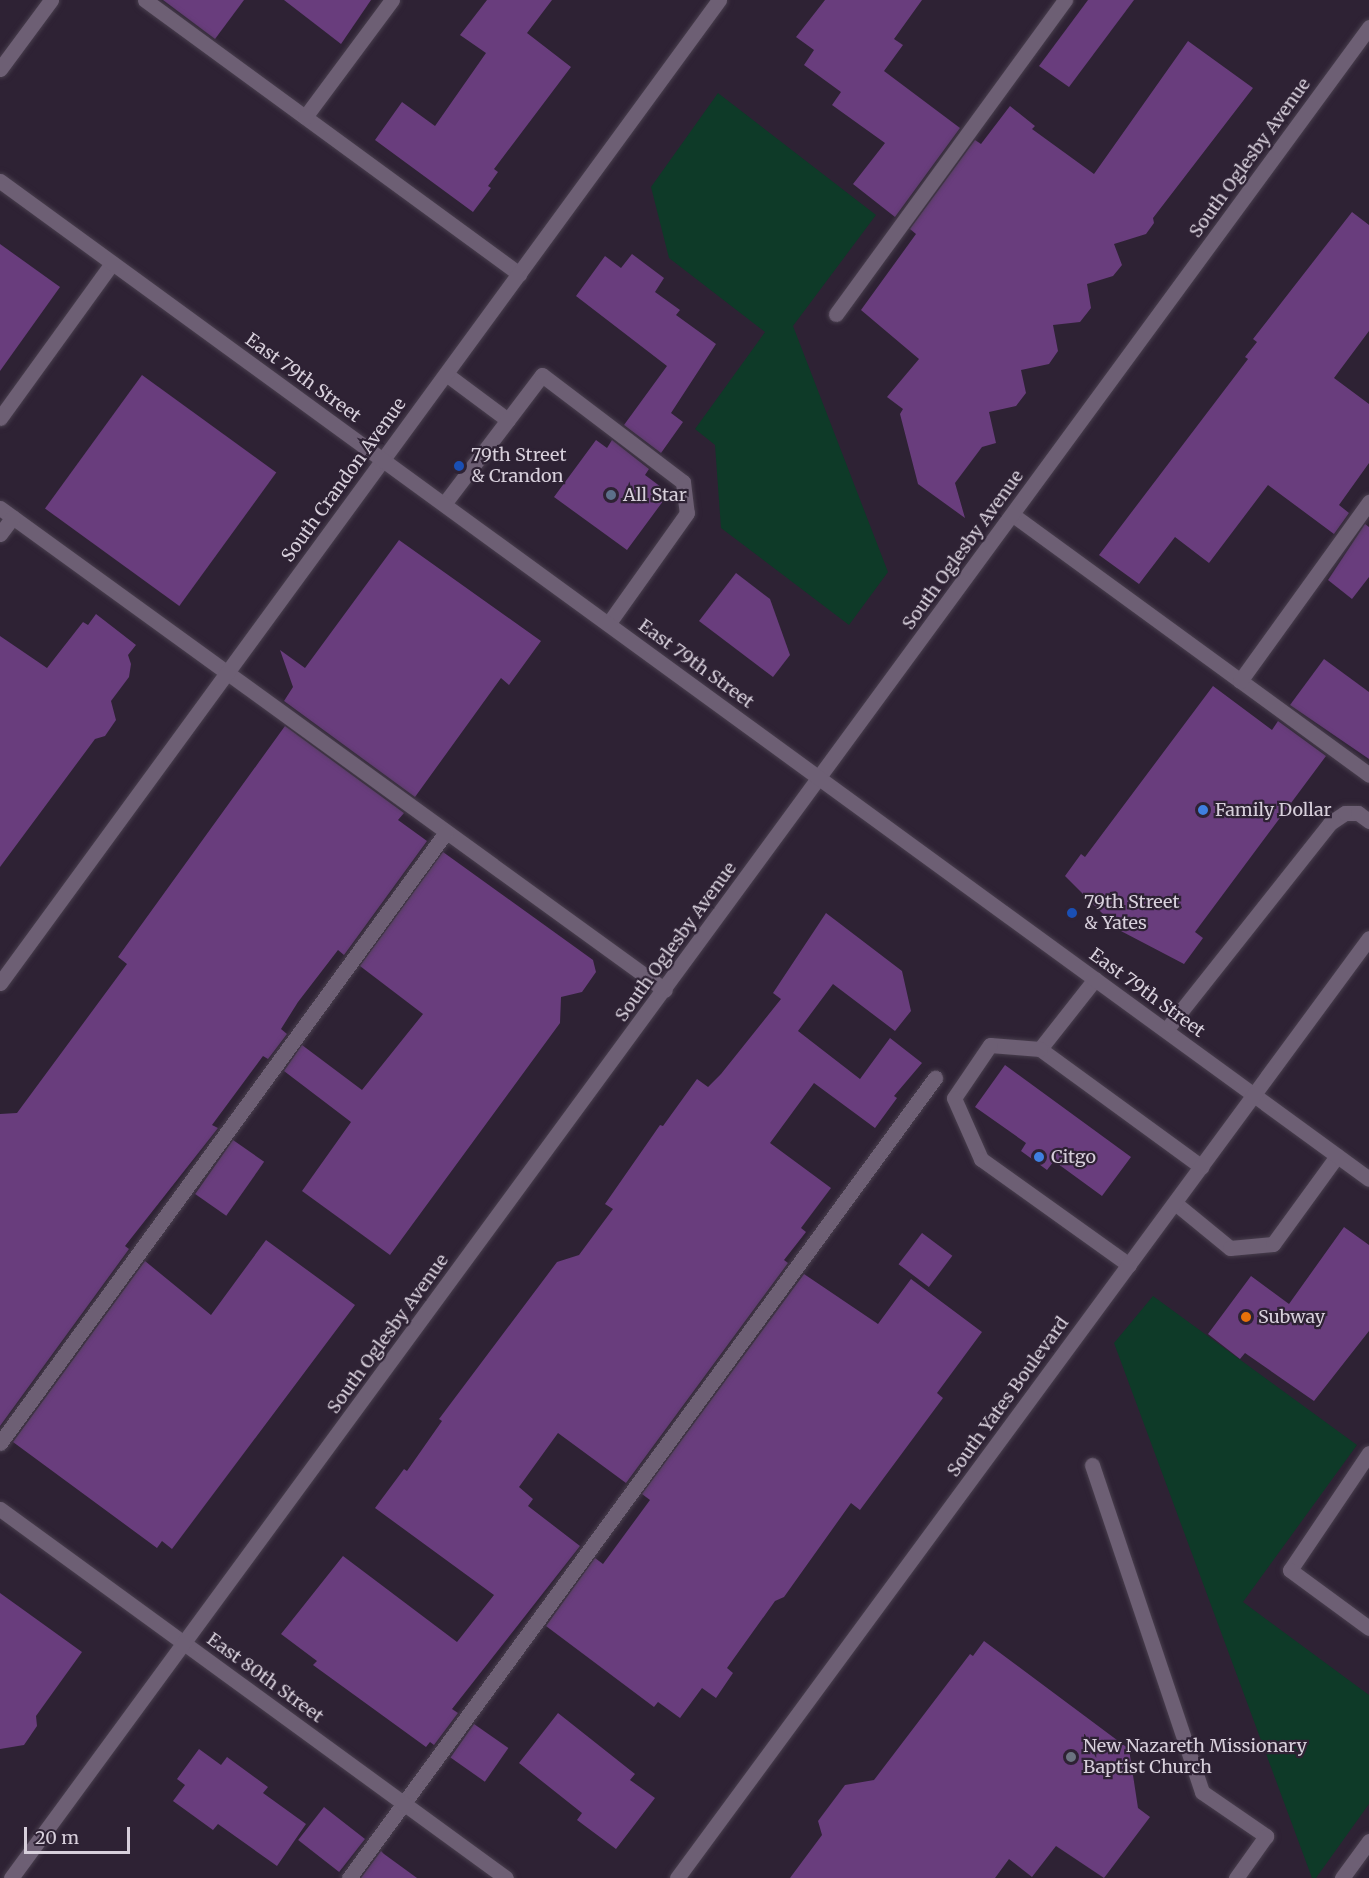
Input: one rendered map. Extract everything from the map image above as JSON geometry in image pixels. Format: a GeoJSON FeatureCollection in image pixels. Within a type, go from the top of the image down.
{"type":"FeatureCollection","features":[{"type":"Feature","properties":{"kind":"street"},"geometry":{"type":"LineString","coordinates":[[0,69],[51,0]]}},
{"type":"Feature","properties":{"kind":"street"},"geometry":{"type":"LineString","coordinates":[[145,0],[519,274]]}},
{"type":"Feature","properties":{"kind":"street"},"geometry":{"type":"LineString","coordinates":[[305,117],[392,0]]}},
{"type":"Feature","properties":{"kind":"street","name":"South Crandon Avenue"},"geometry":{"type":"LineString","coordinates":[[0,983],[719,0]]}},
{"type":"Feature","properties":{"kind":"street"},"geometry":{"type":"LineString","coordinates":[[836,314],[1065,0]]}},
{"type":"Feature","properties":{"kind":"street","name":"South Oglesby Avenue"},"geometry":{"type":"LineString","coordinates":[[11,1878],[821,779],[1369,27]]}},
{"type":"Feature","properties":{"kind":"street","name":"East 79th Street"},"geometry":{"type":"LineString","coordinates":[[0,181],[1369,1179]]}},
{"type":"Feature","properties":{"kind":"street"},"geometry":{"type":"LineString","coordinates":[[0,418],[112,263]]}},
{"type":"Feature","properties":{"kind":"street"},"geometry":{"type":"LineString","coordinates":[[446,374],[508,420]]}},
{"type":"Feature","properties":{"kind":"street"},"geometry":{"type":"LineString","coordinates":[[444,504],[542,375],[683,482],[687,513],[608,624]]}},
{"type":"Feature","properties":{"kind":"street"},"geometry":{"type":"LineString","coordinates":[[1240,681],[1369,502]]}},
{"type":"Feature","properties":{"kind":"street"},"geometry":{"type":"LineString","coordinates":[[0,508],[665,990]]}},
{"type":"Feature","properties":{"kind":"street"},"geometry":{"type":"LineString","coordinates":[[1013,515],[1369,775]]}},
{"type":"Feature","properties":{"kind":"street"},"geometry":{"type":"LineString","coordinates":[[0,534],[13,517]]}},
{"type":"Feature","properties":{"kind":"street"},"geometry":{"type":"LineString","coordinates":[[1166,1030],[1330,823],[1345,813],[1358,813],[1369,821]]}},
{"type":"Feature","properties":{"kind":"street"},"geometry":{"type":"LineString","coordinates":[[0,1443],[446,832]]}},
{"type":"Feature","properties":{"kind":"street","name":"South Yates Boulevard"},"geometry":{"type":"LineString","coordinates":[[677,1878],[1369,938]]}},
{"type":"Feature","properties":{"kind":"street"},"geometry":{"type":"LineString","coordinates":[[1040,1049],[1095,979]]}},
{"type":"Feature","properties":{"kind":"street"},"geometry":{"type":"LineString","coordinates":[[1129,1265],[981,1159],[954,1098],[990,1045],[1040,1049],[1202,1167]]}},
{"type":"Feature","properties":{"kind":"street"},"geometry":{"type":"LineString","coordinates":[[349,1878],[935,1078]]}},
{"type":"Feature","properties":{"kind":"street"},"geometry":{"type":"LineString","coordinates":[[1175,1203],[1230,1248],[1273,1244],[1337,1156]]}},
{"type":"Feature","properties":{"kind":"street"},"geometry":{"type":"LineString","coordinates":[[1369,1453],[1290,1570],[1369,1628]]}},
{"type":"Feature","properties":{"kind":"street"},"geometry":{"type":"LineString","coordinates":[[1092,1465],[1202,1792],[1266,1836],[1236,1878]]}},
{"type":"Feature","properties":{"kind":"street","name":"East 80th Street"},"geometry":{"type":"LineString","coordinates":[[0,1509],[506,1878]]}},
{"type":"Feature","properties":{"kind":"street"},"geometry":{"type":"LineString","coordinates":[[1342,1878],[1369,1841]]}},
{"type":"Feature","properties":{"kind":"green space"},"geometry":{"type":"Polygon","coordinates":[[[718,93],[876,215],[793,326],[888,572],[849,625],[721,528],[715,445],[695,429],[765,332],[669,258],[651,187],[718,93]]]}},
{"type":"Feature","properties":{"kind":"green space"},"geometry":{"type":"Polygon","coordinates":[[[1153,1296],[1357,1445],[1243,1602],[1369,1695],[1369,1804],[1316,1878],[1312,1878],[1114,1343],[1153,1296]]]}},
{"type":"Feature","properties":{"kind":"building"},"geometry":{"type":"Polygon","coordinates":[[[163,0],[244,0],[215,39],[163,0]]]}},
{"type":"Feature","properties":{"kind":"building"},"geometry":{"type":"Polygon","coordinates":[[[284,0],[371,0],[341,44],[284,0]]]}},
{"type":"Feature","properties":{"kind":"building"},"geometry":{"type":"Polygon","coordinates":[[[487,0],[552,0],[527,33],[571,67],[494,169],[498,172],[488,186],[491,188],[473,212],[375,140],[402,102],[435,126],[486,53],[460,35],[487,0]]]}},
{"type":"Feature","properties":{"kind":"building"},"geometry":{"type":"Polygon","coordinates":[[[825,0],[922,0],[894,39],[903,45],[884,71],[960,128],[895,217],[853,184],[885,143],[832,105],[841,92],[804,65],[814,50],[796,37],[825,0]]]}},
{"type":"Feature","properties":{"kind":"building"},"geometry":{"type":"Polygon","coordinates":[[[1088,0],[1134,0],[1069,87],[1039,66],[1088,0]]]}},
{"type":"Feature","properties":{"kind":"building"},"geometry":{"type":"Polygon","coordinates":[[[1188,41],[1253,88],[1153,218],[1154,223],[1146,234],[1114,244],[1122,265],[1113,276],[1087,284],[1091,308],[1080,322],[1053,325],[1058,351],[1049,364],[1021,370],[1026,393],[1016,406],[989,412],[996,443],[982,447],[955,483],[965,518],[918,484],[900,414],[903,409],[887,397],[919,359],[861,310],[916,234],[910,229],[975,140],[981,144],[1010,106],[1035,126],[1032,129],[1094,174],[1188,41]]]}},
{"type":"Feature","properties":{"kind":"building"},"geometry":{"type":"Polygon","coordinates":[[[1352,212],[1369,225],[1369,331],[1334,378],[1369,404],[1369,463],[1339,505],[1349,513],[1334,534],[1268,485],[1209,563],[1175,537],[1139,584],[1099,555],[1248,359],[1245,357],[1257,342],[1253,339],[1352,212]]]}},
{"type":"Feature","properties":{"kind":"building"},"geometry":{"type":"Polygon","coordinates":[[[0,244],[60,287],[0,371],[0,244]]]}},
{"type":"Feature","properties":{"kind":"building"},"geometry":{"type":"Polygon","coordinates":[[[632,254],[664,278],[655,292],[680,310],[676,315],[716,344],[671,413],[683,422],[661,453],[624,425],[667,366],[576,296],[605,256],[621,268],[632,254]]]}},
{"type":"Feature","properties":{"kind":"building"},"geometry":{"type":"Polygon","coordinates":[[[142,375],[276,473],[179,606],[45,508],[142,375]]]}},
{"type":"Feature","properties":{"kind":"building","name":"All Star"},"geometry":{"type":"Polygon","coordinates":[[[596,440],[607,448],[612,440],[649,469],[645,475],[669,493],[627,550],[554,497],[596,440]]]}},
{"type":"Feature","properties":{"kind":"building"},"geometry":{"type":"Polygon","coordinates":[[[1365,524],[1369,527],[1369,577],[1352,599],[1328,580],[1365,524]]]}},
{"type":"Feature","properties":{"kind":"building"},"geometry":{"type":"Polygon","coordinates":[[[399,540],[541,641],[509,685],[501,678],[415,797],[284,701],[293,687],[280,650],[305,668],[399,540]]]}},
{"type":"Feature","properties":{"kind":"building"},"geometry":{"type":"Polygon","coordinates":[[[736,573],[770,599],[790,655],[773,677],[699,621],[736,573]]]}},
{"type":"Feature","properties":{"kind":"building"},"geometry":{"type":"Polygon","coordinates":[[[96,614],[136,645],[128,655],[131,664],[129,677],[111,701],[116,720],[105,736],[95,739],[0,867],[0,636],[47,668],[83,622],[88,625],[96,614]]]}},
{"type":"Feature","properties":{"kind":"building"},"geometry":{"type":"Polygon","coordinates":[[[1324,659],[1369,692],[1369,759],[1290,705],[1324,659]]]}},
{"type":"Feature","properties":{"kind":"building","name":"Family Dollar"},"geometry":{"type":"Polygon","coordinates":[[[1213,686],[1272,730],[1278,721],[1326,756],[1195,932],[1203,938],[1184,964],[1119,930],[1065,876],[1081,854],[1085,857],[1213,686]]]}},
{"type":"Feature","properties":{"kind":"building"},"geometry":{"type":"Polygon","coordinates":[[[285,726],[404,813],[398,820],[427,841],[344,955],[338,950],[298,1002],[281,1029],[287,1034],[268,1059],[263,1056],[212,1125],[218,1128],[125,1246],[129,1249],[0,1426],[0,1114],[17,1113],[127,964],[118,957],[285,726]]]}},
{"type":"Feature","properties":{"kind":"building"},"geometry":{"type":"Polygon","coordinates":[[[443,852],[593,960],[596,972],[582,992],[561,997],[560,1023],[390,1255],[302,1191],[351,1122],[284,1071],[302,1045],[362,1090],[423,1014],[360,966],[443,852]]]}},
{"type":"Feature","properties":{"kind":"building"},"geometry":{"type":"Polygon","coordinates":[[[826,913],[902,971],[911,1011],[895,1031],[833,984],[798,1031],[860,1079],[890,1038],[922,1063],[894,1096],[897,1098],[875,1128],[814,1083],[770,1143],[831,1188],[801,1228],[806,1232],[784,1260],[788,1263],[626,1483],[558,1433],[519,1487],[533,1499],[528,1506],[580,1546],[452,1709],[458,1713],[434,1745],[430,1742],[426,1747],[313,1665],[317,1661],[281,1634],[343,1556],[457,1642],[494,1595],[375,1508],[404,1469],[407,1471],[442,1421],[439,1419],[557,1262],[579,1255],[613,1209],[605,1204],[660,1125],[663,1126],[697,1079],[708,1087],[721,1074],[781,999],[773,993],[826,913]]]}},
{"type":"Feature","properties":{"kind":"building","name":"Citgo"},"geometry":{"type":"Polygon","coordinates":[[[1005,1065],[1131,1157],[1102,1196],[1054,1161],[1047,1170],[1021,1151],[1026,1143],[975,1107],[1005,1065]]]}},
{"type":"Feature","properties":{"kind":"building"},"geometry":{"type":"Polygon","coordinates":[[[233,1140],[264,1162],[226,1216],[195,1194],[233,1140]]]}},
{"type":"Feature","properties":{"kind":"building"},"geometry":{"type":"Polygon","coordinates":[[[1344,1227],[1369,1245],[1369,1331],[1314,1401],[1245,1353],[1240,1359],[1208,1334],[1251,1276],[1289,1304],[1344,1227]]]}},
{"type":"Feature","properties":{"kind":"building"},"geometry":{"type":"Polygon","coordinates":[[[922,1233],[952,1256],[929,1287],[899,1264],[922,1233]]]}},
{"type":"Feature","properties":{"kind":"building"},"geometry":{"type":"Polygon","coordinates":[[[266,1240],[355,1305],[172,1549],[162,1541],[157,1548],[13,1442],[145,1261],[211,1315],[266,1240]]]}},
{"type":"Feature","properties":{"kind":"building"},"geometry":{"type":"Polygon","coordinates":[[[804,1274],[878,1324],[911,1279],[982,1332],[937,1393],[943,1398],[860,1510],[851,1503],[784,1597],[775,1601],[727,1668],[733,1673],[716,1698],[702,1688],[680,1718],[658,1702],[654,1707],[546,1626],[595,1558],[603,1564],[650,1500],[642,1494],[804,1274]]]}},
{"type":"Feature","properties":{"kind":"building"},"geometry":{"type":"Polygon","coordinates":[[[0,1593],[82,1652],[36,1716],[37,1726],[24,1745],[0,1749],[0,1593]]]}},
{"type":"Feature","properties":{"kind":"building","name":"New Nazareth Missionary Baptist Church"},"geometry":{"type":"Polygon","coordinates":[[[984,1641],[1129,1749],[1138,1808],[1150,1817],[1104,1878],[1056,1846],[1032,1877],[1009,1859],[995,1878],[790,1878],[822,1835],[818,1821],[845,1785],[874,1780],[970,1654],[973,1656],[984,1641]]]}},
{"type":"Feature","properties":{"kind":"building"},"geometry":{"type":"Polygon","coordinates":[[[558,1713],[635,1774],[630,1780],[655,1798],[616,1849],[577,1820],[582,1813],[519,1763],[558,1713]]]}},
{"type":"Feature","properties":{"kind":"building"},"geometry":{"type":"Polygon","coordinates":[[[474,1724],[508,1748],[485,1782],[450,1758],[474,1724]]]}},
{"type":"Feature","properties":{"kind":"building"},"geometry":{"type":"Polygon","coordinates":[[[199,1749],[221,1765],[227,1757],[268,1787],[263,1793],[306,1824],[277,1866],[218,1824],[213,1830],[173,1801],[185,1785],[177,1779],[199,1749]]]}},
{"type":"Feature","properties":{"kind":"building"},"geometry":{"type":"Polygon","coordinates":[[[324,1807],[365,1839],[339,1872],[298,1840],[324,1807]]]}},
{"type":"Feature","properties":{"kind":"building"},"geometry":{"type":"Polygon","coordinates":[[[381,1851],[384,1854],[417,1878],[361,1878],[381,1851]]]}},
{"type":"Feature","properties":{"kind":"place","name":"79th Street & Crandon"},"geometry":{"type":"Point","coordinates":[459,466]}},
{"type":"Feature","properties":{"kind":"place","name":"All Star"},"geometry":{"type":"Point","coordinates":[611,495]}},
{"type":"Feature","properties":{"kind":"place","name":"Family Dollar"},"geometry":{"type":"Point","coordinates":[1203,810]}},
{"type":"Feature","properties":{"kind":"place","name":"79th Street & Yates"},"geometry":{"type":"Point","coordinates":[1072,913]}},
{"type":"Feature","properties":{"kind":"place","name":"Citgo"},"geometry":{"type":"Point","coordinates":[1039,1157]}},
{"type":"Feature","properties":{"kind":"place","name":"Subway"},"geometry":{"type":"Point","coordinates":[1246,1317]}},
{"type":"Feature","properties":{"kind":"place","name":"New Nazareth Missionary Baptist Church"},"geometry":{"type":"Point","coordinates":[1071,1757]}}]}
